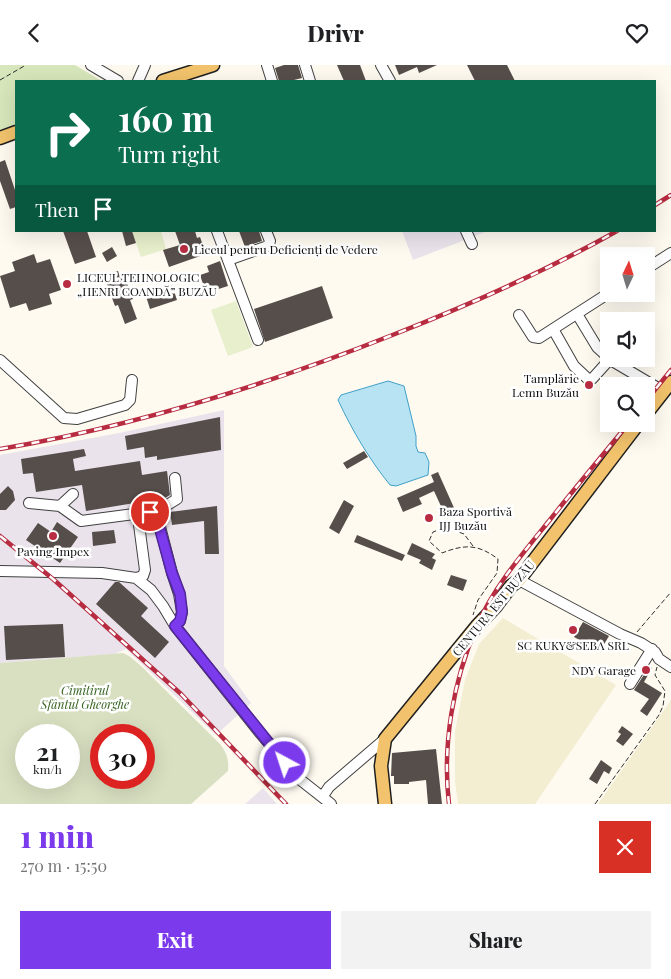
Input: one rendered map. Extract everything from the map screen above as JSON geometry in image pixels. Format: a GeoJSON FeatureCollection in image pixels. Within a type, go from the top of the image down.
{"type":"FeatureCollection","features":[{"type":"Feature","properties":{"kind":"main road"},"geometry":{"type":"LineString","coordinates":[[167,80],[213,65]]}},
{"type":"Feature","properties":{"kind":"main road"},"geometry":{"type":"LineString","coordinates":[[0,138],[15,132]]}},
{"type":"Feature","properties":{"kind":"main road"},"geometry":{"type":"LineString","coordinates":[[655,402],[667,387]]}},
{"type":"Feature","properties":{"kind":"main road","name":"CENTURA EST BUZĂU"},"geometry":{"type":"LineString","coordinates":[[385,739],[473,631],[511,586],[519,580],[632,432]]}},
{"type":"Feature","properties":{"kind":"main road"},"geometry":{"type":"LineString","coordinates":[[385,739],[381,766],[385,804]]}},
{"type":"Feature","properties":{"kind":"street"},"geometry":{"type":"LineString","coordinates":[[91,65],[116,80]]}},
{"type":"Feature","properties":{"kind":"street"},"geometry":{"type":"LineString","coordinates":[[138,80],[145,65]]}},
{"type":"Feature","properties":{"kind":"street"},"geometry":{"type":"LineString","coordinates":[[266,65],[272,80]]}},
{"type":"Feature","properties":{"kind":"street"},"geometry":{"type":"LineString","coordinates":[[305,65],[310,80]]}},
{"type":"Feature","properties":{"kind":"street"},"geometry":{"type":"LineString","coordinates":[[381,65],[389,80]]}},
{"type":"Feature","properties":{"kind":"street"},"geometry":{"type":"LineString","coordinates":[[217,232],[258,340]]}},
{"type":"Feature","properties":{"kind":"street"},"geometry":{"type":"LineString","coordinates":[[228,261],[268,246],[270,241],[266,232]]}},
{"type":"Feature","properties":{"kind":"street"},"geometry":{"type":"LineString","coordinates":[[466,232],[472,244]]}},
{"type":"Feature","properties":{"kind":"street"},"geometry":{"type":"LineString","coordinates":[[655,263],[671,253]]}},
{"type":"Feature","properties":{"kind":"street"},"geometry":{"type":"LineString","coordinates":[[519,315],[533,337],[539,338],[600,299]]}},
{"type":"Feature","properties":{"kind":"street"},"geometry":{"type":"LineString","coordinates":[[577,314],[600,350]]}},
{"type":"Feature","properties":{"kind":"street"},"geometry":{"type":"LineString","coordinates":[[553,329],[574,366],[588,379],[592,379],[602,367]]}},
{"type":"Feature","properties":{"kind":"street"},"geometry":{"type":"LineString","coordinates":[[0,360],[64,419],[77,419],[125,405],[130,400],[132,380]]}},
{"type":"Feature","properties":{"kind":"street"},"geometry":{"type":"LineString","coordinates":[[626,367],[667,387]]}},
{"type":"Feature","properties":{"kind":"street"},"geometry":{"type":"LineString","coordinates":[[30,503],[60,506],[81,521],[147,514],[177,499],[175,478]]}},
{"type":"Feature","properties":{"kind":"street"},"geometry":{"type":"LineString","coordinates":[[60,506],[73,494]]}},
{"type":"Feature","properties":{"kind":"street"},"geometry":{"type":"LineString","coordinates":[[0,571],[102,573],[136,578],[143,576],[145,570],[147,514]]}},
{"type":"Feature","properties":{"kind":"street"},"geometry":{"type":"LineString","coordinates":[[147,514],[180,594],[182,612],[180,621],[175,626]]}},
{"type":"Feature","properties":{"kind":"street"},"geometry":{"type":"LineString","coordinates":[[136,578],[164,605],[175,626],[298,779],[323,796],[331,804]]}},
{"type":"Feature","properties":{"kind":"street"},"geometry":{"type":"LineString","coordinates":[[519,580],[652,649],[659,659],[671,667]]}},
{"type":"Feature","properties":{"kind":"street"},"geometry":{"type":"LineString","coordinates":[[630,684],[652,649]]}},
{"type":"Feature","properties":{"kind":"street"},"geometry":{"type":"LineString","coordinates":[[323,796],[329,787],[385,739]]}},
{"type":"Feature","properties":{"kind":"path"},"geometry":{"type":"LineString","coordinates":[[0,80],[26,65]]}},
{"type":"Feature","properties":{"kind":"path"},"geometry":{"type":"LineString","coordinates":[[473,546],[442,553],[429,541],[433,533],[446,527],[464,534],[473,546],[490,553],[498,559],[496,573],[478,600],[473,613],[473,631]]}},
{"type":"Feature","properties":{"kind":"path"},"geometry":{"type":"LineString","coordinates":[[627,637],[636,634],[671,593]]}},
{"type":"Feature","properties":{"kind":"path"},"geometry":{"type":"LineString","coordinates":[[595,804],[661,710],[665,691],[655,675],[659,659]]}},
{"type":"Feature","properties":{"kind":"shaded area"},"geometry":{"type":"Polygon","coordinates":[[[402,232],[485,232],[413,260],[402,232]]]}},
{"type":"Feature","properties":{"kind":"shaded area"},"geometry":{"type":"Polygon","coordinates":[[[224,410],[224,666],[251,703],[216,735],[126,649],[115,654],[0,663],[0,455],[119,433],[224,410]]]}},
{"type":"Feature","properties":{"kind":"shaded area"},"geometry":{"type":"Polygon","coordinates":[[[503,618],[616,685],[535,804],[458,804],[455,781],[455,731],[465,680],[479,644],[503,618]]]}},
{"type":"Feature","properties":{"kind":"shaded area"},"geometry":{"type":"Polygon","coordinates":[[[671,700],[671,804],[598,804],[671,700]]]}},
{"type":"Feature","properties":{"kind":"shaded area"},"geometry":{"type":"Polygon","coordinates":[[[263,788],[277,804],[245,804],[263,788]]]}},
{"type":"Feature","properties":{"kind":"green space"},"geometry":{"type":"Polygon","coordinates":[[[0,65],[75,65],[100,80],[15,80],[15,127],[0,133],[0,65]]]}},
{"type":"Feature","properties":{"kind":"green space"},"geometry":{"type":"Polygon","coordinates":[[[132,232],[161,232],[166,249],[141,257],[132,232]]]}},
{"type":"Feature","properties":{"kind":"green space"},"geometry":{"type":"Polygon","coordinates":[[[236,301],[253,347],[228,356],[211,310],[236,301]]]}},
{"type":"Feature","properties":{"kind":"green space","name":"Cimitirul Sfântul Gheorghe"},"geometry":{"type":"Polygon","coordinates":[[[123,653],[140,665],[220,744],[227,757],[228,771],[191,804],[0,804],[0,663],[123,653]]]}},
{"type":"Feature","properties":{"kind":"water"},"geometry":{"type":"Polygon","coordinates":[[[388,381],[404,386],[416,436],[416,446],[418,452],[425,453],[429,462],[428,475],[396,486],[390,485],[368,455],[338,400],[341,395],[388,381]]]}},
{"type":"Feature","properties":{"kind":"building"},"geometry":{"type":"Polygon","coordinates":[[[284,65],[298,65],[302,78],[279,80],[275,68],[284,65]]]}},
{"type":"Feature","properties":{"kind":"building"},"geometry":{"type":"Polygon","coordinates":[[[337,65],[360,65],[366,80],[344,80],[337,65]]]}},
{"type":"Feature","properties":{"kind":"building"},"geometry":{"type":"Polygon","coordinates":[[[395,65],[437,65],[419,73],[417,67],[399,75],[395,65]]]}},
{"type":"Feature","properties":{"kind":"building"},"geometry":{"type":"Polygon","coordinates":[[[467,65],[507,65],[514,80],[474,80],[467,65]]]}},
{"type":"Feature","properties":{"kind":"building"},"geometry":{"type":"Polygon","coordinates":[[[5,160],[15,190],[15,207],[10,209],[0,181],[0,162],[5,160]]]}},
{"type":"Feature","properties":{"kind":"building"},"geometry":{"type":"Polygon","coordinates":[[[63,232],[87,232],[96,257],[75,264],[63,232]]]}},
{"type":"Feature","properties":{"kind":"building"},"geometry":{"type":"Polygon","coordinates":[[[122,232],[132,232],[136,243],[126,246],[122,232]]]}},
{"type":"Feature","properties":{"kind":"building","name":"Liceul pentru Deficienți de Vedere"},"geometry":{"type":"Polygon","coordinates":[[[175,232],[195,232],[197,238],[200,237],[206,254],[169,267],[163,250],[180,245],[175,232]]]}},
{"type":"Feature","properties":{"kind":"building"},"geometry":{"type":"Polygon","coordinates":[[[239,232],[259,232],[262,241],[245,247],[239,232]]]}},
{"type":"Feature","properties":{"kind":"building"},"geometry":{"type":"Polygon","coordinates":[[[112,247],[117,256],[107,262],[102,253],[112,247]]]}},
{"type":"Feature","properties":{"kind":"building"},"geometry":{"type":"Polygon","coordinates":[[[34,254],[37,263],[50,259],[61,290],[49,294],[52,304],[29,311],[26,303],[10,308],[0,276],[15,271],[12,262],[34,254]]]}},
{"type":"Feature","properties":{"kind":"building"},"geometry":{"type":"Polygon","coordinates":[[[220,261],[228,286],[206,293],[200,275],[209,272],[207,266],[220,261]]]}},
{"type":"Feature","properties":{"kind":"building"},"geometry":{"type":"Polygon","coordinates":[[[118,271],[120,277],[124,275],[133,299],[130,300],[137,319],[125,324],[118,305],[115,306],[106,282],[109,281],[106,275],[118,271]]]}},
{"type":"Feature","properties":{"kind":"building"},"geometry":{"type":"Polygon","coordinates":[[[172,285],[177,300],[150,309],[145,293],[172,285]]]}},
{"type":"Feature","properties":{"kind":"building"},"geometry":{"type":"Polygon","coordinates":[[[322,286],[333,318],[265,342],[254,309],[322,286]]]}},
{"type":"Feature","properties":{"kind":"building"},"geometry":{"type":"Polygon","coordinates":[[[220,417],[221,450],[157,460],[157,456],[145,458],[144,447],[127,450],[125,436],[220,417]]]}},
{"type":"Feature","properties":{"kind":"building"},"geometry":{"type":"Polygon","coordinates":[[[84,449],[86,456],[73,459],[75,471],[140,461],[142,475],[167,471],[170,495],[165,498],[86,511],[82,485],[36,492],[33,473],[23,474],[21,459],[84,449]]]}},
{"type":"Feature","properties":{"kind":"building"},"geometry":{"type":"Polygon","coordinates":[[[364,451],[368,457],[347,469],[343,463],[364,451]]]}},
{"type":"Feature","properties":{"kind":"building"},"geometry":{"type":"Polygon","coordinates":[[[438,472],[455,510],[445,515],[434,491],[419,498],[422,504],[403,512],[397,498],[434,482],[431,475],[438,472]]]}},
{"type":"Feature","properties":{"kind":"building"},"geometry":{"type":"Polygon","coordinates":[[[8,486],[13,491],[15,500],[6,510],[0,510],[0,494],[8,486]]]}},
{"type":"Feature","properties":{"kind":"building"},"geometry":{"type":"Polygon","coordinates":[[[344,500],[354,506],[339,534],[329,528],[344,500]]]}},
{"type":"Feature","properties":{"kind":"building"},"geometry":{"type":"Polygon","coordinates":[[[217,506],[219,554],[205,554],[204,521],[172,525],[170,512],[217,506]]]}},
{"type":"Feature","properties":{"kind":"building"},"geometry":{"type":"Polygon","coordinates":[[[57,522],[78,537],[60,563],[26,540],[38,523],[51,532],[57,522]]]}},
{"type":"Feature","properties":{"kind":"building"},"geometry":{"type":"Polygon","coordinates":[[[114,530],[116,543],[93,546],[92,532],[114,530]]]}},
{"type":"Feature","properties":{"kind":"building"},"geometry":{"type":"Polygon","coordinates":[[[357,535],[405,555],[402,561],[354,542],[357,535]]]}},
{"type":"Feature","properties":{"kind":"building"},"geometry":{"type":"Polygon","coordinates":[[[412,543],[435,554],[432,558],[436,560],[432,570],[419,563],[421,560],[407,554],[412,543]]]}},
{"type":"Feature","properties":{"kind":"building"},"geometry":{"type":"Polygon","coordinates":[[[451,575],[467,580],[463,591],[447,585],[451,575]]]}},
{"type":"Feature","properties":{"kind":"building"},"geometry":{"type":"Polygon","coordinates":[[[115,582],[119,582],[148,608],[141,616],[169,642],[155,658],[96,604],[115,582]]]}},
{"type":"Feature","properties":{"kind":"building"},"geometry":{"type":"Polygon","coordinates":[[[583,622],[609,636],[600,651],[574,637],[583,622]]]}},
{"type":"Feature","properties":{"kind":"building"},"geometry":{"type":"Polygon","coordinates":[[[63,624],[65,657],[6,660],[4,626],[63,624]]]}},
{"type":"Feature","properties":{"kind":"building"},"geometry":{"type":"Polygon","coordinates":[[[649,667],[652,668],[644,682],[662,693],[647,716],[640,711],[649,699],[634,690],[649,667]]]}},
{"type":"Feature","properties":{"kind":"building"},"geometry":{"type":"Polygon","coordinates":[[[622,726],[633,734],[623,746],[616,741],[621,734],[618,732],[622,726]]]}},
{"type":"Feature","properties":{"kind":"building"},"geometry":{"type":"Polygon","coordinates":[[[436,749],[442,804],[428,804],[426,780],[409,782],[409,784],[394,784],[394,776],[391,776],[392,753],[436,749]]]}},
{"type":"Feature","properties":{"kind":"building"},"geometry":{"type":"Polygon","coordinates":[[[601,760],[612,768],[609,774],[604,771],[597,784],[589,779],[601,760]]]}},
{"type":"Feature","properties":{"kind":"railway"},"geometry":{"type":"LineString","coordinates":[[656,204],[671,195]]}},
{"type":"Feature","properties":{"kind":"railway"},"geometry":{"type":"LineString","coordinates":[[0,449],[101,429],[151,416],[249,387],[347,353],[480,299],[563,260],[615,232]]}},
{"type":"Feature","properties":{"kind":"railway"},"geometry":{"type":"LineString","coordinates":[[655,390],[671,370]]}},
{"type":"Feature","properties":{"kind":"railway"},"geometry":{"type":"LineString","coordinates":[[449,804],[447,759],[451,713],[462,669],[477,626],[491,598],[519,558],[621,432]]}},
{"type":"Feature","properties":{"kind":"railway"},"geometry":{"type":"LineString","coordinates":[[0,536],[53,579],[181,694],[286,804]]}},
{"type":"Feature","properties":{"kind":"place","name":"Liceul pentru Deficienți de Vedere"},"geometry":{"type":"Point","coordinates":[184,249]}},
{"type":"Feature","properties":{"kind":"place","name":"LICEUL TEHNOLOGIC „HENRI COANDĂ” BUZĂU"},"geometry":{"type":"Point","coordinates":[67,284]}},
{"type":"Feature","properties":{"kind":"place","name":"Tamplărie Lemn Buzău"},"geometry":{"type":"Point","coordinates":[589,385]}},
{"type":"Feature","properties":{"kind":"place","name":"Baza Sportivă IJJ Buzău"},"geometry":{"type":"Point","coordinates":[429,518]}},
{"type":"Feature","properties":{"kind":"place","name":"Paving Impex"},"geometry":{"type":"Point","coordinates":[53,536]}},
{"type":"Feature","properties":{"kind":"place","name":"SC KUKY&SEBA SRL"},"geometry":{"type":"Point","coordinates":[573,630]}},
{"type":"Feature","properties":{"kind":"place","name":"NDY Garage"},"geometry":{"type":"Point","coordinates":[646,670]}},
{"type":"Feature","properties":{"kind":"route"},"geometry":{"type":"LineString","coordinates":[[150,512],[156,515],[172,573],[180,594],[182,612],[180,621],[175,626],[285,763]]}}]}
